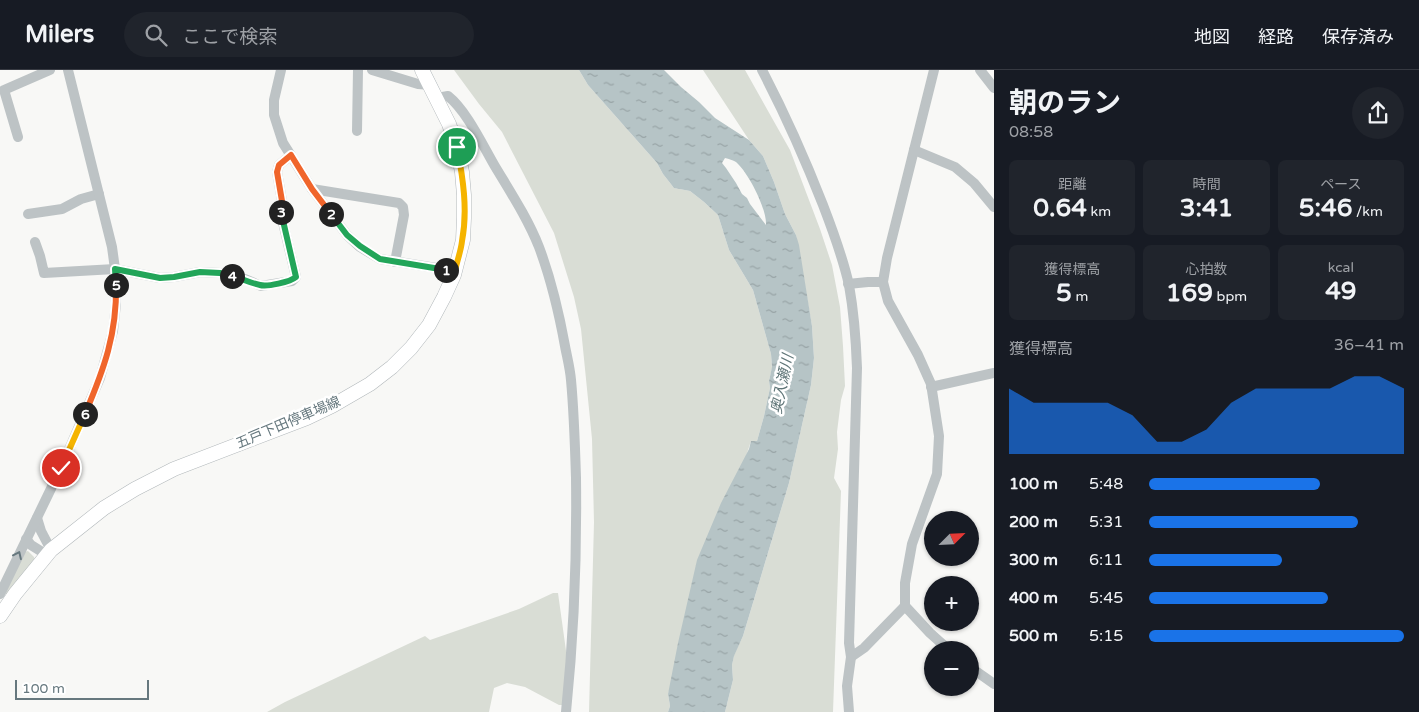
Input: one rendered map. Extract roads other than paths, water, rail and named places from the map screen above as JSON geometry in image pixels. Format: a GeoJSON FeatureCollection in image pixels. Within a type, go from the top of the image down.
{"type":"FeatureCollection","features":[{"type":"Feature","properties":{"kind":"main road","name":"五戸下田停車場線"},"geometry":{"type":"LineString","coordinates":[[0,616],[15,594],[49,553],[104,508],[135,489],[174,469],[307,418],[332,406],[370,384],[392,367],[411,348],[429,325],[455,271],[463,240],[464,188],[457,147],[449,124],[422,70]]}},
{"type":"Feature","properties":{"kind":"street"},"geometry":{"type":"LineString","coordinates":[[18,137],[4,90],[50,70]]}},
{"type":"Feature","properties":{"kind":"street"},"geometry":{"type":"LineString","coordinates":[[0,594],[38,518],[100,378],[109,352],[113,331],[116,304],[112,247],[68,70]]}},
{"type":"Feature","properties":{"kind":"street"},"geometry":{"type":"LineString","coordinates":[[282,70],[274,100],[274,115],[283,143],[312,189],[347,235],[380,259],[455,271]]}},
{"type":"Feature","properties":{"kind":"street"},"geometry":{"type":"LineString","coordinates":[[357,131],[358,70]]}},
{"type":"Feature","properties":{"kind":"street"},"geometry":{"type":"LineString","coordinates":[[372,70],[418,84],[431,85]]}},
{"type":"Feature","properties":{"kind":"street"},"geometry":{"type":"LineString","coordinates":[[762,70],[790,124],[832,230],[848,284],[855,324],[857,368],[849,643],[852,657],[847,686],[848,712]]}},
{"type":"Feature","properties":{"kind":"street"},"geometry":{"type":"LineString","coordinates":[[934,70],[887,258],[883,282],[888,301],[932,386],[939,436],[937,474],[912,544],[905,583],[905,606],[939,641]]}},
{"type":"Feature","properties":{"kind":"street"},"geometry":{"type":"LineString","coordinates":[[980,70],[994,88]]}},
{"type":"Feature","properties":{"kind":"street"},"geometry":{"type":"LineString","coordinates":[[437,98],[448,96],[453,100],[469,122],[522,213],[539,246],[553,289],[561,324],[571,377],[576,496],[572,652],[566,712]]}},
{"type":"Feature","properties":{"kind":"street"},"geometry":{"type":"LineString","coordinates":[[914,150],[955,167],[974,183],[994,207]]}},
{"type":"Feature","properties":{"kind":"street"},"geometry":{"type":"LineString","coordinates":[[35,242],[44,273],[115,269],[160,278],[200,272],[220,273],[245,279],[262,286],[292,281],[296,277],[281,214],[282,201],[277,172],[279,165],[291,155]]}},
{"type":"Feature","properties":{"kind":"street"},"geometry":{"type":"LineString","coordinates":[[312,189],[399,203],[403,207],[404,215],[395,262]]}},
{"type":"Feature","properties":{"kind":"street"},"geometry":{"type":"LineString","coordinates":[[28,214],[62,209],[81,199],[99,194]]}},
{"type":"Feature","properties":{"kind":"street"},"geometry":{"type":"LineString","coordinates":[[848,284],[883,282]]}},
{"type":"Feature","properties":{"kind":"street"},"geometry":{"type":"LineString","coordinates":[[932,386],[994,373]]}},
{"type":"Feature","properties":{"kind":"street"},"geometry":{"type":"LineString","coordinates":[[38,518],[49,553]]}},
{"type":"Feature","properties":{"kind":"street"},"geometry":{"type":"LineString","coordinates":[[26,539],[31,544],[49,553]]}},
{"type":"Feature","properties":{"kind":"street"},"geometry":{"type":"LineString","coordinates":[[852,657],[864,648],[905,606]]}},
{"type":"Feature","properties":{"kind":"street"},"geometry":{"type":"LineString","coordinates":[[979,672],[994,683]]}},
{"type":"Feature","properties":{"kind":"water","name":"奥入瀬川"},"geometry":{"type":"Polygon","coordinates":[[[579,70],[664,70],[715,118],[749,140],[763,156],[799,245],[812,326],[814,358],[811,385],[789,483],[743,636],[734,656],[732,665],[733,680],[725,712],[668,712],[670,706],[668,694],[697,560],[721,503],[749,449],[751,441],[757,441],[770,388],[771,354],[753,290],[729,250],[718,215],[690,191],[674,188],[657,163],[588,85],[579,70]],[[725,158],[722,163],[742,194],[747,198],[766,225],[760,201],[751,182],[736,162],[725,158]]]}}]}
